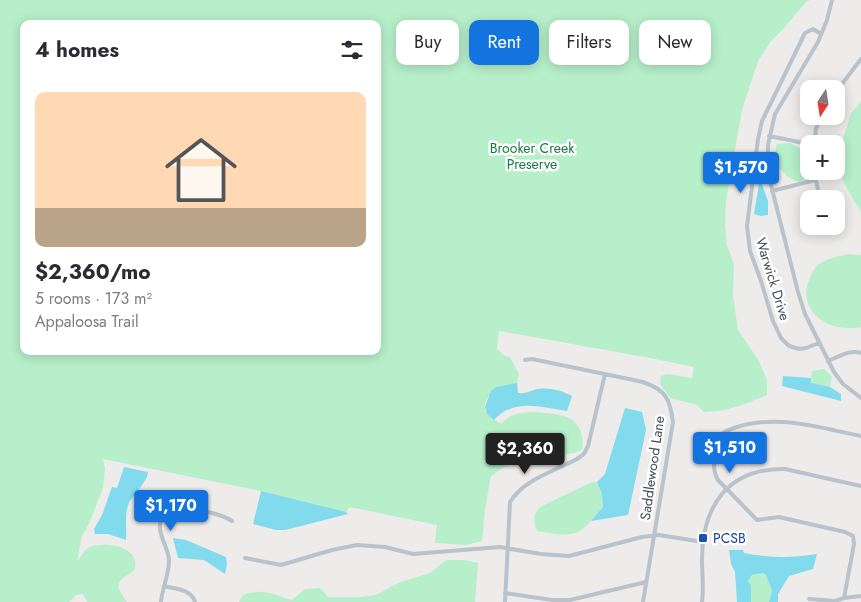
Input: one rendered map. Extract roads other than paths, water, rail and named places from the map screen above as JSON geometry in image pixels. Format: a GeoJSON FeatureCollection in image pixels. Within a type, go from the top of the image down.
{"type":"FeatureCollection","features":[{"type":"Feature","properties":{"kind":"street"},"geometry":{"type":"LineString","coordinates":[[832,0],[821,34],[809,59],[777,110],[769,136],[767,163],[772,191],[800,300],[834,372],[843,384],[861,398]]}},
{"type":"Feature","properties":{"kind":"street","name":"Warwick Drive"},"geometry":{"type":"LineString","coordinates":[[819,343],[799,349],[789,346],[781,338],[773,321],[762,281],[750,251],[747,226],[758,134],[764,116],[796,55],[805,33],[813,30],[821,34]]}},
{"type":"Feature","properties":{"kind":"street"},"geometry":{"type":"LineString","coordinates":[[845,80],[861,59]]}},
{"type":"Feature","properties":{"kind":"street"},"geometry":{"type":"LineString","coordinates":[[769,136],[800,142]]}},
{"type":"Feature","properties":{"kind":"street"},"geometry":{"type":"LineString","coordinates":[[772,191],[815,180],[818,190]]}},
{"type":"Feature","properties":{"kind":"street"},"geometry":{"type":"LineString","coordinates":[[828,361],[850,353],[861,353]]}},
{"type":"Feature","properties":{"kind":"street","name":"Saddlewood Lane"},"geometry":{"type":"LineString","coordinates":[[525,360],[532,359],[656,386],[671,404],[672,422],[643,602]]}},
{"type":"Feature","properties":{"kind":"street"},"geometry":{"type":"LineString","coordinates":[[505,602],[510,502],[516,492],[525,486],[584,454],[588,446],[604,374]]}},
{"type":"Feature","properties":{"kind":"street"},"geometry":{"type":"LineString","coordinates":[[844,598],[854,544],[853,536],[845,532],[779,517],[757,520],[714,474],[714,467],[719,438],[729,430],[759,421],[792,422],[861,436]]}},
{"type":"Feature","properties":{"kind":"street"},"geometry":{"type":"LineString","coordinates":[[702,602],[704,589],[702,561],[706,522],[726,488],[743,476],[758,471],[774,469],[785,469],[861,486]]}},
{"type":"Feature","properties":{"kind":"street"},"geometry":{"type":"LineString","coordinates":[[161,602],[169,559],[160,531],[162,516],[168,510],[181,506],[223,516],[232,521]]}},
{"type":"Feature","properties":{"kind":"street"},"geometry":{"type":"LineString","coordinates":[[245,558],[281,565],[332,550],[357,546],[385,548],[414,554],[481,548],[507,548],[569,556],[642,537],[660,535],[703,542]]}},
{"type":"Feature","properties":{"kind":"street"},"geometry":{"type":"LineString","coordinates":[[505,593],[552,600],[570,600],[646,582]]}},
{"type":"Feature","properties":{"kind":"street"},"geometry":{"type":"LineString","coordinates":[[164,586],[187,592],[193,597],[195,602]]}},
{"type":"Feature","properties":{"kind":"street"},"geometry":{"type":"LineString","coordinates":[[809,599],[835,601],[861,596]]}},
{"type":"Feature","properties":{"kind":"water"},"geometry":{"type":"Polygon","coordinates":[[[760,179],[768,201],[768,215],[761,216],[754,214],[760,179]]]}},
{"type":"Feature","properties":{"kind":"water"},"geometry":{"type":"Polygon","coordinates":[[[783,376],[811,378],[811,383],[830,387],[841,394],[841,401],[782,386],[783,376]]]}},
{"type":"Feature","properties":{"kind":"water"},"geometry":{"type":"Polygon","coordinates":[[[517,383],[518,393],[546,388],[572,396],[567,411],[538,406],[519,406],[502,413],[494,420],[487,414],[485,407],[491,391],[496,387],[517,383]]]}},
{"type":"Feature","properties":{"kind":"water"},"geometry":{"type":"Polygon","coordinates":[[[625,408],[642,412],[646,430],[628,515],[591,521],[603,507],[602,494],[597,482],[605,474],[625,408]]]}},
{"type":"Feature","properties":{"kind":"water"},"geometry":{"type":"Polygon","coordinates":[[[124,467],[148,472],[146,479],[131,499],[127,508],[126,540],[108,534],[95,534],[94,529],[102,515],[112,487],[117,488],[124,467]]]}},
{"type":"Feature","properties":{"kind":"water"},"geometry":{"type":"Polygon","coordinates":[[[261,491],[348,514],[285,530],[276,530],[253,524],[261,491]]]}},
{"type":"Feature","properties":{"kind":"water"},"geometry":{"type":"Polygon","coordinates":[[[173,538],[186,540],[226,557],[225,574],[204,560],[178,558],[173,538]]]}},
{"type":"Feature","properties":{"kind":"water"},"geometry":{"type":"Polygon","coordinates":[[[729,550],[743,550],[744,553],[772,557],[817,554],[813,569],[789,576],[778,594],[778,602],[769,602],[772,591],[766,575],[763,573],[752,575],[748,581],[751,585],[751,602],[737,602],[735,572],[731,564],[729,550]]]}},
{"type":"Feature","properties":{"kind":"place","name":"PCSB"},"geometry":{"type":"Point","coordinates":[703,538]}},
{"type":"Feature","properties":{"kind":"park label","name":"Brooker Creek Preserve"},"geometry":{"type":"Point","coordinates":[532,156]}}]}
